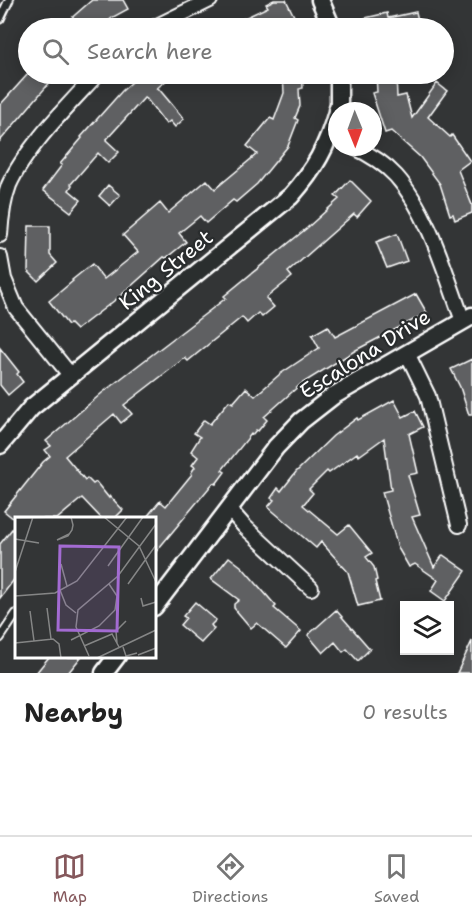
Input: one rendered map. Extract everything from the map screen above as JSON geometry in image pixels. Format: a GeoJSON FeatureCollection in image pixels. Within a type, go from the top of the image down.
{"type":"FeatureCollection","features":[{"type":"Feature","properties":{"kind":"street"},"geometry":{"type":"LineString","coordinates":[[173,18],[210,0]]}},
{"type":"Feature","properties":{"kind":"street"},"geometry":{"type":"LineString","coordinates":[[320,0],[328,18]]}},
{"type":"Feature","properties":{"kind":"street"},"geometry":{"type":"LineString","coordinates":[[0,235],[1,218],[9,187],[18,169],[89,84]]}},
{"type":"Feature","properties":{"kind":"street","name":"King Street"},"geometry":{"type":"LineString","coordinates":[[339,84],[339,102]]}},
{"type":"Feature","properties":{"kind":"street","name":"King Street"},"geometry":{"type":"LineString","coordinates":[[0,445],[31,408],[281,207],[311,172],[328,146]]}},
{"type":"Feature","properties":{"kind":"street"},"geometry":{"type":"LineString","coordinates":[[372,156],[395,175],[413,199],[468,319]]}},
{"type":"Feature","properties":{"kind":"street"},"geometry":{"type":"LineString","coordinates":[[0,257],[4,279],[16,308],[71,376]]}},
{"type":"Feature","properties":{"kind":"street","name":"Escalona Drive"},"geometry":{"type":"LineString","coordinates":[[156,604],[276,447],[301,421],[333,396],[468,319]]}},
{"type":"Feature","properties":{"kind":"street"},"geometry":{"type":"LineString","coordinates":[[406,353],[428,396],[459,525]]}},
{"type":"Feature","properties":{"kind":"street"},"geometry":{"type":"LineString","coordinates":[[230,510],[244,526],[311,588]]}},
{"type":"Feature","properties":{"kind":"street"},"geometry":{"type":"LineString","coordinates":[[104,673],[116,658]]}},
{"type":"Feature","properties":{"kind":"lane"},"geometry":{"type":"LineString","coordinates":[[0,19],[9,0]]}},
{"type":"Feature","properties":{"kind":"lane"},"geometry":{"type":"LineString","coordinates":[[0,638],[15,616]]}},
{"type":"Feature","properties":{"kind":"building"},"geometry":{"type":"Polygon","coordinates":[[[92,0],[123,0],[128,9],[112,18],[71,18],[92,0]]]}},
{"type":"Feature","properties":{"kind":"building"},"geometry":{"type":"Polygon","coordinates":[[[274,0],[286,0],[295,18],[244,18],[268,7],[266,4],[274,0]]]}},
{"type":"Feature","properties":{"kind":"building"},"geometry":{"type":"Polygon","coordinates":[[[416,12],[418,18],[388,18],[416,12]]]}},
{"type":"Feature","properties":{"kind":"building"},"geometry":{"type":"Polygon","coordinates":[[[387,13],[388,18],[365,18],[387,13]]]}},
{"type":"Feature","properties":{"kind":"building"},"geometry":{"type":"Polygon","coordinates":[[[19,84],[49,84],[0,141],[0,105],[19,84]]]}},
{"type":"Feature","properties":{"kind":"building"},"geometry":{"type":"Polygon","coordinates":[[[130,84],[162,84],[156,89],[158,88],[184,119],[175,127],[170,121],[166,124],[145,97],[106,140],[119,152],[108,163],[98,153],[71,184],[69,190],[81,200],[71,212],[43,190],[81,137],[130,84]]]}},
{"type":"Feature","properties":{"kind":"building"},"geometry":{"type":"Polygon","coordinates":[[[284,84],[303,84],[303,88],[299,89],[300,106],[295,118],[298,120],[288,146],[257,184],[236,202],[233,200],[206,223],[200,216],[179,233],[186,242],[166,258],[164,257],[119,297],[76,330],[70,324],[68,325],[49,301],[92,264],[104,279],[138,252],[123,235],[160,203],[168,213],[207,180],[215,189],[257,154],[247,146],[270,118],[274,120],[284,93],[284,84]]]}},
{"type":"Feature","properties":{"kind":"building"},"geometry":{"type":"Polygon","coordinates":[[[377,84],[396,84],[397,97],[406,95],[412,118],[436,84],[447,91],[428,117],[450,137],[452,135],[470,161],[458,170],[472,205],[472,213],[455,220],[453,214],[450,215],[440,184],[420,157],[391,131],[385,133],[382,124],[382,102],[375,102],[372,93],[377,92],[377,84]]]}},
{"type":"Feature","properties":{"kind":"building"},"geometry":{"type":"Polygon","coordinates":[[[350,180],[371,201],[357,217],[354,214],[288,272],[292,277],[266,298],[274,307],[262,317],[258,313],[247,323],[242,317],[188,361],[185,358],[124,405],[132,414],[121,423],[114,414],[65,456],[85,480],[87,478],[93,484],[96,482],[123,510],[116,517],[100,517],[82,498],[59,517],[15,517],[14,519],[4,511],[50,456],[45,450],[51,446],[46,441],[102,393],[226,298],[224,296],[339,199],[335,196],[350,180]]]}},
{"type":"Feature","properties":{"kind":"building"},"geometry":{"type":"Polygon","coordinates":[[[108,185],[120,195],[110,206],[99,196],[108,185]]]}},
{"type":"Feature","properties":{"kind":"building"},"geometry":{"type":"Polygon","coordinates":[[[29,226],[50,226],[50,255],[57,263],[38,281],[28,271],[29,226]]]}},
{"type":"Feature","properties":{"kind":"building"},"geometry":{"type":"Polygon","coordinates":[[[397,234],[407,261],[387,268],[376,242],[397,234]]]}},
{"type":"Feature","properties":{"kind":"building"},"geometry":{"type":"Polygon","coordinates":[[[416,294],[427,313],[356,350],[301,384],[264,417],[267,420],[258,431],[251,434],[222,470],[225,472],[216,484],[213,483],[156,552],[156,517],[147,517],[160,501],[166,506],[192,474],[195,467],[192,465],[198,457],[191,451],[200,437],[194,433],[204,420],[210,424],[229,401],[233,403],[246,388],[255,396],[280,374],[319,348],[312,335],[328,326],[335,337],[416,294]]]}},
{"type":"Feature","properties":{"kind":"building"},"geometry":{"type":"Polygon","coordinates":[[[0,348],[19,372],[17,374],[23,382],[8,395],[0,385],[0,348]]]}},
{"type":"Feature","properties":{"kind":"building"},"geometry":{"type":"Polygon","coordinates":[[[472,359],[472,415],[469,415],[460,387],[451,369],[472,359]]]}},
{"type":"Feature","properties":{"kind":"building"},"geometry":{"type":"Polygon","coordinates":[[[394,400],[403,417],[415,411],[423,427],[409,434],[418,473],[408,475],[420,515],[412,517],[434,567],[443,555],[466,571],[445,601],[431,591],[438,580],[415,564],[409,567],[398,548],[382,492],[391,490],[384,438],[359,456],[357,453],[329,473],[327,471],[309,489],[313,493],[303,505],[338,534],[349,525],[372,553],[366,557],[374,567],[380,601],[358,606],[348,572],[321,542],[316,548],[268,507],[274,500],[271,498],[278,488],[281,491],[296,472],[333,436],[357,418],[358,420],[394,400]]]}},
{"type":"Feature","properties":{"kind":"building"},"geometry":{"type":"Polygon","coordinates":[[[15,525],[15,578],[0,598],[0,544],[15,525]]]}},
{"type":"Feature","properties":{"kind":"building"},"geometry":{"type":"Polygon","coordinates":[[[229,557],[242,567],[276,606],[274,608],[301,631],[286,648],[257,623],[251,628],[234,608],[234,604],[239,600],[211,579],[229,557]]]}},
{"type":"Feature","properties":{"kind":"building"},"geometry":{"type":"Polygon","coordinates":[[[195,602],[216,620],[211,625],[214,629],[201,643],[180,625],[186,618],[183,616],[195,602]]]}},
{"type":"Feature","properties":{"kind":"building"},"geometry":{"type":"Polygon","coordinates":[[[336,610],[370,649],[358,661],[347,649],[343,652],[335,642],[323,653],[308,635],[336,610]]]}},
{"type":"Feature","properties":{"kind":"building"},"geometry":{"type":"Polygon","coordinates":[[[472,641],[472,673],[457,673],[472,641]]]}},
{"type":"Feature","properties":{"kind":"building"},"geometry":{"type":"Polygon","coordinates":[[[48,658],[80,658],[68,673],[36,673],[48,658]]]}}]}
